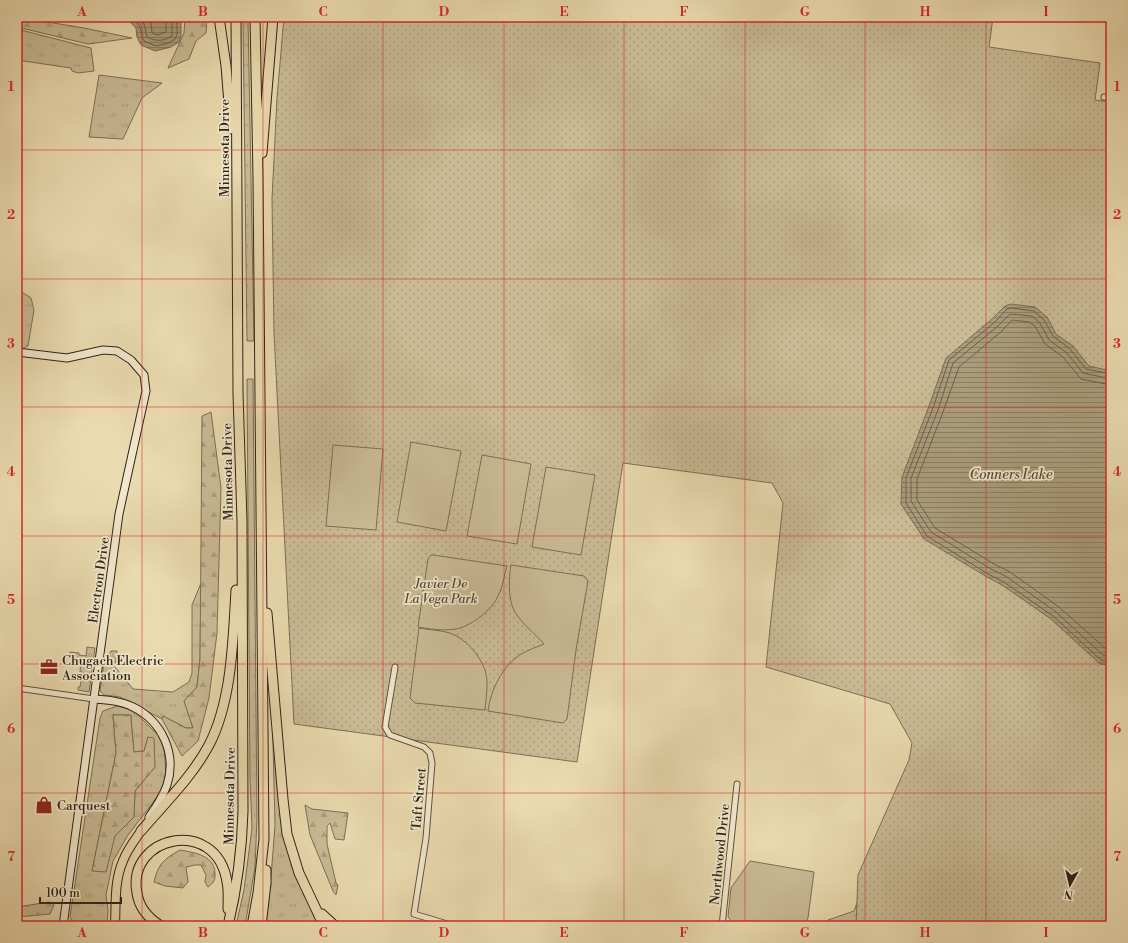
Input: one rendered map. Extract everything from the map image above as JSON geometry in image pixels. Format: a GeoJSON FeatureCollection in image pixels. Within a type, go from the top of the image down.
{"type":"FeatureCollection","features":[{"type":"Feature","properties":{"kind":"highway"},"geometry":{"type":"LineString","coordinates":[[219,17],[226,66],[237,186]]}},
{"type":"Feature","properties":{"kind":"highway","name":"Minnesota Drive"},"geometry":{"type":"LineString","coordinates":[[228,926],[238,880],[242,833],[242,521],[238,394],[236,17]]}},
{"type":"Feature","properties":{"kind":"highway"},"geometry":{"type":"LineString","coordinates":[[255,17],[258,178],[264,847],[266,883],[261,926]]}},
{"type":"Feature","properties":{"kind":"highway"},"geometry":{"type":"LineString","coordinates":[[258,178],[263,146],[273,17]]}},
{"type":"Feature","properties":{"kind":"highway"},"geometry":{"type":"LineString","coordinates":[[261,518],[268,628],[284,816],[287,834],[299,873],[324,926]]}},
{"type":"Feature","properties":{"kind":"highway"},"geometry":{"type":"LineString","coordinates":[[141,831],[199,761],[208,746],[224,707],[228,681],[242,521]]}},
{"type":"Feature","properties":{"kind":"highway"},"geometry":{"type":"LineString","coordinates":[[161,926],[153,921],[142,907],[136,891],[138,874],[141,865],[153,850],[167,842],[184,840],[192,841],[206,847],[222,864],[228,891],[228,926]]}},
{"type":"Feature","properties":{"kind":"highway"},"geometry":{"type":"LineString","coordinates":[[252,926],[264,847]]}},
{"type":"Feature","properties":{"kind":"highway"},"geometry":{"type":"LineString","coordinates":[[312,899],[322,915],[335,926]]}},
{"type":"Feature","properties":{"kind":"main road"},"geometry":{"type":"LineString","coordinates":[[115,926],[117,882],[120,868],[129,849],[141,831]]}},
{"type":"Feature","properties":{"kind":"street"},"geometry":{"type":"LineString","coordinates":[[1104,97],[1111,98]]}},
{"type":"Feature","properties":{"kind":"street","name":"Electron Drive"},"geometry":{"type":"LineString","coordinates":[[17,352],[67,358],[103,350],[117,351],[131,360],[144,375],[146,391],[119,514],[63,926]]}},
{"type":"Feature","properties":{"kind":"street","name":"Taft Street"},"geometry":{"type":"LineString","coordinates":[[395,667],[385,727],[390,735],[424,747],[430,753],[432,763],[426,838],[414,914],[454,926]]}},
{"type":"Feature","properties":{"kind":"street"},"geometry":{"type":"LineString","coordinates":[[17,688],[120,702],[140,711],[154,723],[165,739],[169,756],[170,765],[168,784],[162,798],[141,831]]}},
{"type":"Feature","properties":{"kind":"street","name":"Northwood Drive"},"geometry":{"type":"LineString","coordinates":[[722,926],[737,784]]}},
{"type":"Feature","properties":{"kind":"green space"},"geometry":{"type":"Polygon","coordinates":[[[17,17],[84,28],[132,38],[88,44],[17,27],[17,17]]]}},
{"type":"Feature","properties":{"kind":"green space"},"geometry":{"type":"Polygon","coordinates":[[[185,17],[207,17],[206,33],[196,41],[189,59],[168,68],[184,33],[185,17]]]}},
{"type":"Feature","properties":{"kind":"green space"},"geometry":{"type":"Polygon","coordinates":[[[243,17],[248,17],[254,341],[247,341],[243,17]]]}},
{"type":"Feature","properties":{"kind":"green space","name":"Javier De La Vega Park"},"geometry":{"type":"Polygon","coordinates":[[[284,17],[993,17],[989,47],[1100,63],[1095,100],[1111,102],[1111,926],[856,926],[858,875],[909,760],[912,743],[890,704],[766,667],[783,503],[772,483],[623,463],[577,762],[294,724],[274,333],[272,199],[277,98],[284,17]]]}},
{"type":"Feature","properties":{"kind":"green space"},"geometry":{"type":"Polygon","coordinates":[[[17,29],[91,48],[94,71],[78,73],[72,71],[71,68],[17,60],[17,29]]]}},
{"type":"Feature","properties":{"kind":"green space"},"geometry":{"type":"Polygon","coordinates":[[[99,75],[162,83],[142,98],[123,139],[89,137],[99,75]]]}},
{"type":"Feature","properties":{"kind":"green space"},"geometry":{"type":"Polygon","coordinates":[[[17,289],[31,298],[34,310],[28,346],[20,350],[17,350],[17,289]]]}},
{"type":"Feature","properties":{"kind":"green space"},"geometry":{"type":"Polygon","coordinates":[[[247,379],[253,379],[257,818],[255,867],[245,926],[236,926],[244,890],[252,828],[250,780],[247,379]]]}},
{"type":"Feature","properties":{"kind":"green space"},"geometry":{"type":"Polygon","coordinates":[[[211,412],[221,488],[217,633],[209,698],[198,741],[182,756],[162,719],[163,716],[186,728],[193,728],[184,701],[197,687],[200,659],[202,416],[211,412]]]}},
{"type":"Feature","properties":{"kind":"green space"},"geometry":{"type":"Polygon","coordinates":[[[411,442],[461,451],[446,531],[397,522],[411,442]]]}},
{"type":"Feature","properties":{"kind":"green space"},"geometry":{"type":"Polygon","coordinates":[[[333,445],[383,449],[376,530],[326,526],[333,445]]]}},
{"type":"Feature","properties":{"kind":"green space"},"geometry":{"type":"Polygon","coordinates":[[[482,455],[531,464],[517,544],[467,536],[482,455]]]}},
{"type":"Feature","properties":{"kind":"green space"},"geometry":{"type":"Polygon","coordinates":[[[546,467],[595,475],[581,555],[532,547],[546,467]]]}},
{"type":"Feature","properties":{"kind":"green space","name":"Javier De La Vega Park"},"geometry":{"type":"Polygon","coordinates":[[[431,555],[507,566],[500,592],[486,612],[473,622],[461,628],[441,630],[418,627],[428,559],[431,555]]]}},
{"type":"Feature","properties":{"kind":"green space"},"geometry":{"type":"Polygon","coordinates":[[[511,565],[584,576],[588,581],[576,650],[567,719],[563,723],[488,711],[498,679],[508,665],[521,654],[544,644],[515,613],[511,603],[509,581],[511,565]]]}},
{"type":"Feature","properties":{"kind":"green space"},"geometry":{"type":"Polygon","coordinates":[[[201,583],[200,659],[197,687],[184,701],[193,728],[186,728],[163,716],[162,719],[120,697],[104,695],[100,691],[104,663],[111,651],[117,651],[115,667],[133,689],[173,692],[189,682],[192,673],[192,605],[201,583]]]}},
{"type":"Feature","properties":{"kind":"green space"},"geometry":{"type":"Polygon","coordinates":[[[419,628],[450,633],[467,643],[476,653],[485,670],[487,680],[485,710],[415,703],[410,698],[419,628]]]}},
{"type":"Feature","properties":{"kind":"green space"},"geometry":{"type":"Polygon","coordinates":[[[87,647],[95,648],[89,692],[78,690],[78,687],[80,687],[82,672],[80,672],[81,659],[69,658],[70,652],[79,653],[79,655],[86,656],[87,647]]]}},
{"type":"Feature","properties":{"kind":"green space"},"geometry":{"type":"Polygon","coordinates":[[[272,700],[284,827],[321,926],[265,926],[275,826],[272,700]]]}},
{"type":"Feature","properties":{"kind":"green space"},"geometry":{"type":"Polygon","coordinates":[[[117,706],[128,709],[138,715],[159,736],[164,747],[166,773],[164,788],[128,835],[113,861],[106,895],[108,910],[107,926],[75,926],[70,917],[100,718],[103,711],[117,706]],[[113,715],[116,753],[92,871],[115,836],[134,817],[135,791],[155,767],[148,737],[144,751],[133,752],[131,715],[113,715]]]}},
{"type":"Feature","properties":{"kind":"green space"},"geometry":{"type":"Polygon","coordinates":[[[113,715],[131,715],[134,752],[144,751],[148,737],[154,738],[155,767],[135,791],[134,817],[115,836],[106,872],[92,871],[116,753],[113,715]]]}},
{"type":"Feature","properties":{"kind":"green space"},"geometry":{"type":"Polygon","coordinates":[[[305,805],[312,809],[348,813],[344,840],[335,839],[330,823],[327,826],[327,844],[336,883],[338,885],[336,895],[310,835],[305,805]]]}},
{"type":"Feature","properties":{"kind":"green space"},"geometry":{"type":"Polygon","coordinates":[[[180,850],[199,854],[209,860],[214,869],[215,878],[208,887],[205,882],[206,875],[201,865],[186,867],[188,882],[183,888],[165,886],[154,882],[162,863],[180,850]]]}},
{"type":"Feature","properties":{"kind":"green space"},"geometry":{"type":"Polygon","coordinates":[[[750,861],[814,872],[808,918],[804,926],[736,926],[728,917],[731,888],[750,861]]]}},
{"type":"Feature","properties":{"kind":"green space"},"geometry":{"type":"Polygon","coordinates":[[[870,867],[867,926],[821,926],[828,920],[854,911],[870,867]]]}},
{"type":"Feature","properties":{"kind":"green space"},"geometry":{"type":"Polygon","coordinates":[[[49,902],[54,905],[50,914],[17,917],[17,907],[49,902]]]}},
{"type":"Feature","properties":{"kind":"water"},"geometry":{"type":"Polygon","coordinates":[[[129,17],[181,17],[181,36],[179,42],[171,47],[155,51],[141,45],[137,37],[136,28],[130,22],[129,17]]]}},
{"type":"Feature","properties":{"kind":"water","name":"Conners Lake"},"geometry":{"type":"Polygon","coordinates":[[[1011,304],[1035,307],[1047,317],[1056,334],[1073,346],[1089,366],[1111,371],[1111,665],[1100,664],[1051,619],[1002,585],[924,539],[901,504],[902,477],[946,358],[1005,306],[1011,304]]]}},
{"type":"Feature","properties":{"kind":"place","name":"Chugach Electric Association"},"geometry":{"type":"Point","coordinates":[49,667]}},
{"type":"Feature","properties":{"kind":"place","name":"Carquest"},"geometry":{"type":"Point","coordinates":[44,805]}}]}
